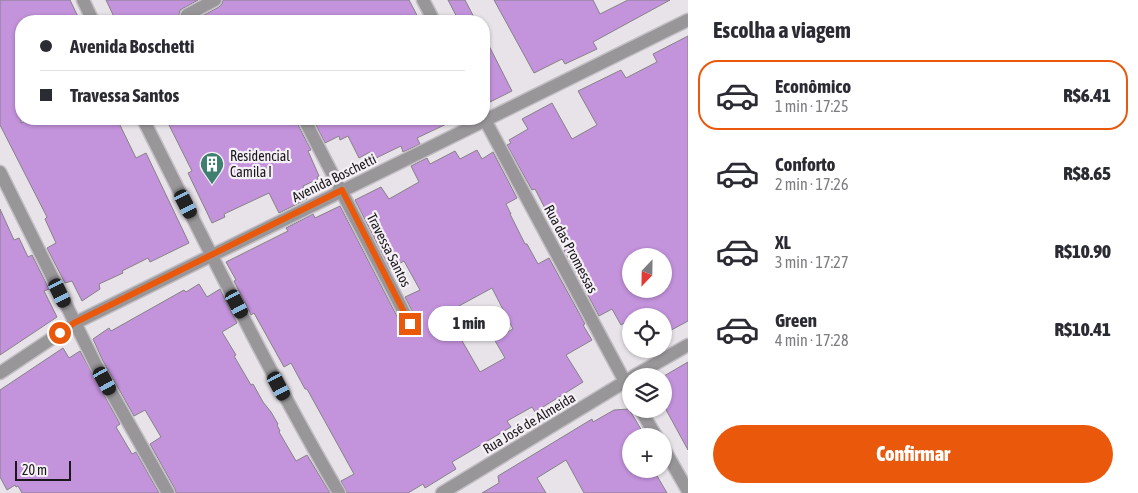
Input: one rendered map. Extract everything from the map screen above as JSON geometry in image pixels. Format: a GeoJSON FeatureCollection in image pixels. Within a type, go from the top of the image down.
{"type":"FeatureCollection","features":[{"type":"Feature","properties":{"kind":"street"},"geometry":{"type":"LineString","coordinates":[[83,0],[90,15]]}},
{"type":"Feature","properties":{"kind":"street"},"geometry":{"type":"LineString","coordinates":[[423,0],[431,15]]}},
{"type":"Feature","properties":{"kind":"street"},"geometry":{"type":"LineString","coordinates":[[187,15],[207,2]]}},
{"type":"Feature","properties":{"kind":"street","name":"Avenida Boschetti"},"geometry":{"type":"LineString","coordinates":[[490,116],[688,20]]}},
{"type":"Feature","properties":{"kind":"street"},"geometry":{"type":"LineString","coordinates":[[146,125],[212,256],[338,493]]}},
{"type":"Feature","properties":{"kind":"street","name":"Travessa Santos"},"geometry":{"type":"LineString","coordinates":[[307,125],[410,324]]}},
{"type":"Feature","properties":{"kind":"street","name":"Avenida Boschetti"},"geometry":{"type":"LineString","coordinates":[[0,373],[74,323],[472,125]]}},
{"type":"Feature","properties":{"kind":"street","name":"Rua das Promessas"},"geometry":{"type":"LineString","coordinates":[[487,125],[622,368]]}},
{"type":"Feature","properties":{"kind":"street"},"geometry":{"type":"LineString","coordinates":[[0,172],[74,323],[168,493]]}},
{"type":"Feature","properties":{"kind":"street","name":"Rua José de Almeida"},"geometry":{"type":"LineString","coordinates":[[652,368],[688,345]]}},
{"type":"Feature","properties":{"kind":"street","name":"Rua José de Almeida"},"geometry":{"type":"LineString","coordinates":[[442,493],[622,387]]}},
{"type":"Feature","properties":{"kind":"street"},"geometry":{"type":"LineString","coordinates":[[672,463],[688,491]]}},
{"type":"Feature","properties":{"kind":"building"},"geometry":{"type":"Polygon","coordinates":[[[0,0],[70,0],[77,15],[15,15],[15,125],[120,125],[136,158],[146,153],[189,243],[150,262],[148,258],[122,271],[123,273],[99,284],[100,289],[82,301],[72,281],[65,283],[47,248],[56,243],[45,219],[47,217],[0,125],[0,0]]]}},
{"type":"Feature","properties":{"kind":"building"},"geometry":{"type":"Polygon","coordinates":[[[106,0],[198,0],[180,10],[179,15],[113,15],[106,0]]]}},
{"type":"Feature","properties":{"kind":"building"},"geometry":{"type":"Polygon","coordinates":[[[223,0],[409,0],[417,15],[204,15],[222,4],[223,0]]]}},
{"type":"Feature","properties":{"kind":"building"},"geometry":{"type":"Polygon","coordinates":[[[448,0],[465,0],[473,15],[456,15],[448,0]]]}},
{"type":"Feature","properties":{"kind":"building"},"geometry":{"type":"Polygon","coordinates":[[[494,0],[593,0],[600,14],[628,0],[670,0],[593,42],[597,49],[565,64],[562,59],[534,73],[494,0]]]}},
{"type":"Feature","properties":{"kind":"building"},"geometry":{"type":"Polygon","coordinates":[[[688,36],[688,321],[672,330],[672,308],[622,308],[621,325],[612,309],[599,316],[564,250],[566,249],[535,189],[532,190],[507,145],[511,143],[509,140],[528,129],[522,119],[552,103],[572,139],[597,125],[578,91],[621,70],[626,78],[657,62],[653,54],[688,36]]]}},
{"type":"Feature","properties":{"kind":"building"},"geometry":{"type":"Polygon","coordinates":[[[490,48],[512,91],[490,102],[490,48]]]}},
{"type":"Feature","properties":{"kind":"building"},"geometry":{"type":"Polygon","coordinates":[[[169,125],[298,125],[311,150],[308,151],[319,176],[317,177],[318,179],[303,186],[307,199],[279,213],[269,193],[224,214],[225,217],[212,223],[188,173],[192,171],[169,125]]]}},
{"type":"Feature","properties":{"kind":"building"},"geometry":{"type":"Polygon","coordinates":[[[316,125],[444,125],[417,138],[420,144],[403,152],[401,146],[374,159],[370,152],[359,158],[348,136],[340,140],[339,136],[325,143],[316,125]]]}},
{"type":"Feature","properties":{"kind":"building"},"geometry":{"type":"Polygon","coordinates":[[[477,150],[482,159],[493,152],[517,198],[506,204],[525,244],[527,244],[538,264],[549,258],[592,340],[566,355],[583,382],[535,412],[532,407],[507,421],[511,427],[452,462],[456,469],[425,488],[423,484],[408,493],[347,493],[341,481],[354,474],[291,363],[284,367],[254,313],[251,315],[226,262],[288,231],[286,228],[313,214],[315,218],[340,206],[403,328],[406,331],[413,331],[417,328],[417,321],[405,297],[420,290],[404,261],[390,269],[355,200],[381,187],[389,199],[419,182],[411,166],[427,158],[430,164],[455,151],[460,159],[477,150]],[[492,288],[446,313],[480,372],[505,358],[494,339],[513,329],[492,288]]]}},
{"type":"Feature","properties":{"kind":"building"},"geometry":{"type":"Polygon","coordinates":[[[0,209],[14,240],[19,238],[28,257],[32,255],[49,289],[44,291],[57,317],[0,355],[0,209]]]}},
{"type":"Feature","properties":{"kind":"building"},"geometry":{"type":"Polygon","coordinates":[[[199,284],[207,297],[220,289],[237,323],[222,332],[236,355],[234,356],[251,385],[253,384],[271,412],[278,424],[279,432],[296,461],[307,455],[330,493],[176,493],[150,444],[161,437],[145,410],[134,416],[103,361],[93,339],[109,328],[111,331],[184,290],[186,292],[199,284]]]}},
{"type":"Feature","properties":{"kind":"building"},"geometry":{"type":"Polygon","coordinates":[[[63,348],[69,358],[80,351],[120,424],[116,427],[132,454],[136,452],[159,493],[22,493],[18,486],[16,487],[15,485],[7,490],[0,477],[0,390],[63,348]]]}},
{"type":"Feature","properties":{"kind":"building"},"geometry":{"type":"Polygon","coordinates":[[[688,362],[688,450],[671,418],[672,371],[688,362]]]}},
{"type":"Feature","properties":{"kind":"building"},"geometry":{"type":"Polygon","coordinates":[[[622,409],[622,418],[634,418],[640,428],[622,428],[622,478],[658,478],[667,493],[584,493],[566,460],[537,478],[546,493],[482,493],[499,483],[498,476],[592,419],[593,422],[614,410],[622,409]]]}},
{"type":"Feature","properties":{"kind":"place","name":"Residencial Camila I"},"geometry":{"type":"Point","coordinates":[212,185]}},
{"type":"Feature","properties":{"kind":"route"},"geometry":{"type":"LineString","coordinates":[[60,333],[74,323],[342,190],[410,324]]}}]}
